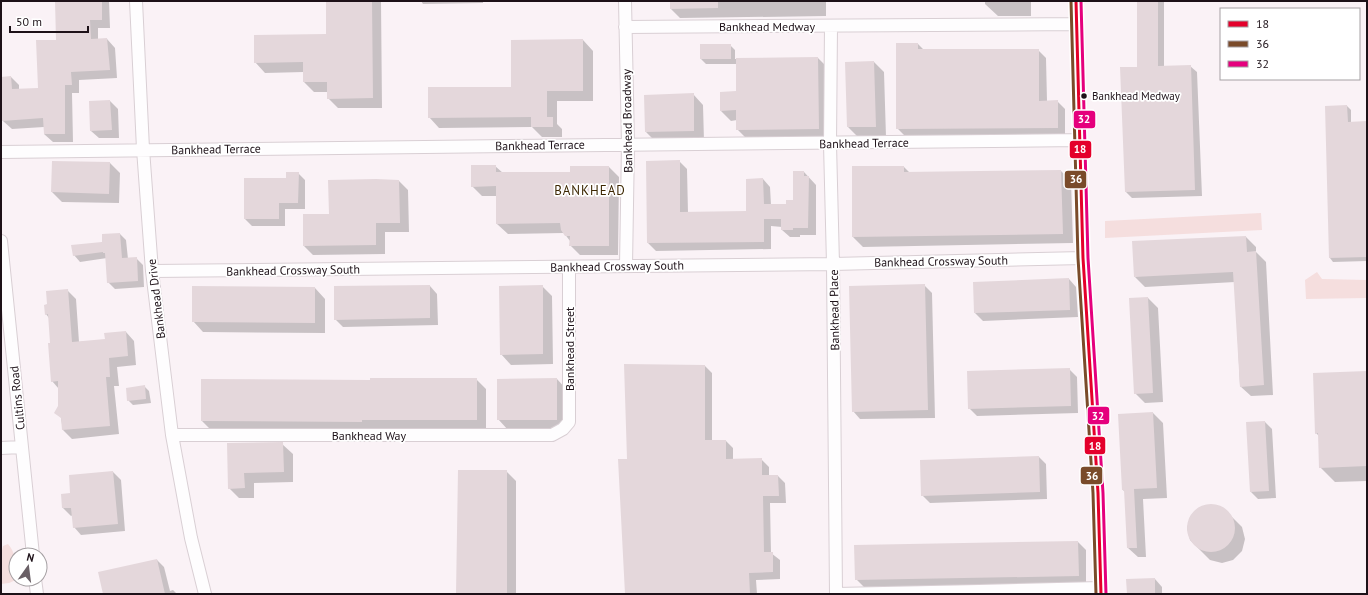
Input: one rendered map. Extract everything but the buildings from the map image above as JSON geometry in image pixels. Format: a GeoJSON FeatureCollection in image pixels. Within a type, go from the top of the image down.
{"type":"FeatureCollection","features":[{"type":"Feature","properties":{"kind":"street","name":"Bankhead Drive"},"geometry":{"type":"LineString","coordinates":[[136,1],[143,149],[152,271],[172,435],[191,538],[205,594]]}},
{"type":"Feature","properties":{"kind":"street","name":"Bankhead Broadway"},"geometry":{"type":"LineString","coordinates":[[624,1],[628,144],[626,266]]}},
{"type":"Feature","properties":{"kind":"street"},"geometry":{"type":"LineString","coordinates":[[836,594],[1100,591],[1098,493],[1082,258],[1076,1]]}},
{"type":"Feature","properties":{"kind":"street","name":"Bankhead Medway"},"geometry":{"type":"LineString","coordinates":[[625,28],[1076,24]]}},
{"type":"Feature","properties":{"kind":"street","name":"Bankhead Place"},"geometry":{"type":"LineString","coordinates":[[831,26],[830,144],[833,264],[836,594]]}},
{"type":"Feature","properties":{"kind":"street","name":"Bankhead Terrace"},"geometry":{"type":"LineString","coordinates":[[1,152],[143,149],[628,144],[830,144],[1079,140]]}},
{"type":"Feature","properties":{"kind":"street","name":"Cultins Road"},"geometry":{"type":"LineString","coordinates":[[1,241],[32,547]]}},
{"type":"Feature","properties":{"kind":"street","name":"Bankhead Crossway South"},"geometry":{"type":"LineString","coordinates":[[152,271],[833,264],[1082,258]]}},
{"type":"Feature","properties":{"kind":"street","name":"Bankhead Street"},"geometry":{"type":"LineString","coordinates":[[563,429],[569,422],[570,413],[569,267]]}},
{"type":"Feature","properties":{"kind":"street","name":"Bankhead Way"},"geometry":{"type":"LineString","coordinates":[[172,435],[552,435],[563,429]]}},
{"type":"Feature","properties":{"kind":"street"},"geometry":{"type":"LineString","coordinates":[[1,448],[22,447]]}},
{"type":"Feature","properties":{"kind":"shaded area"},"geometry":{"type":"Polygon","coordinates":[[[1261,213],[1262,230],[1105,238],[1105,221],[1261,213]]]}},
{"type":"Feature","properties":{"kind":"shaded area"},"geometry":{"type":"Polygon","coordinates":[[[1317,272],[1322,279],[1367,280],[1367,298],[1306,299],[1305,280],[1317,272]]]}},
{"type":"Feature","properties":{"kind":"shaded area"},"geometry":{"type":"Polygon","coordinates":[[[8,544],[10,547],[8,547],[8,583],[1,584],[1,555],[3,546],[8,544]]]}},
{"type":"Feature","properties":{"kind":"transit line","name":"36"},"geometry":{"type":"LineString","coordinates":[[1071,1],[1078,258],[1093,493],[1096,594]]}},
{"type":"Feature","properties":{"kind":"transit line","name":"18"},"geometry":{"type":"LineString","coordinates":[[1076,1],[1083,258],[1098,493],[1101,594]]}},
{"type":"Feature","properties":{"kind":"transit line","name":"32"},"geometry":{"type":"LineString","coordinates":[[1081,1],[1088,258],[1103,493],[1106,594]]}},
{"type":"Feature","properties":{"kind":"place","name":"Bankhead Medway"},"geometry":{"type":"Point","coordinates":[1084,96]}},
{"type":"Feature","properties":{"kind":"district","name":"BANKHEAD"},"geometry":{"type":"Point","coordinates":[590,190]}}]}
